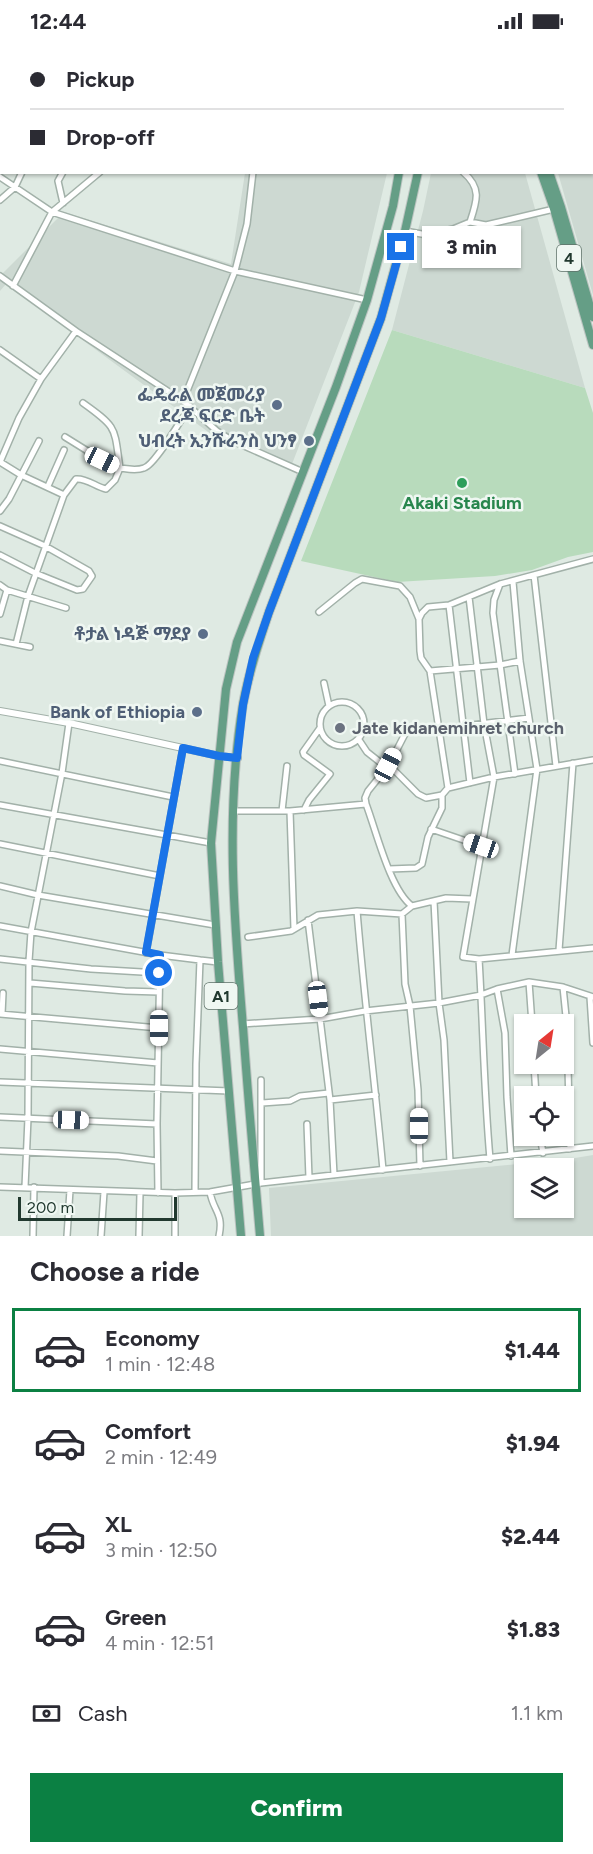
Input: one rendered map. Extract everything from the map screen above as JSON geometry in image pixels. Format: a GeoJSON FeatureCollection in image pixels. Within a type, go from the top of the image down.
{"type":"FeatureCollection","features":[{"type":"Feature","properties":{"kind":"main road","name":"A1"},"geometry":{"type":"LineString","coordinates":[[242,1236],[215,925],[211,843],[226,689],[237,642],[367,300],[393,206],[399,174]]}},
{"type":"Feature","properties":{"kind":"main road","name":"A1"},"geometry":{"type":"LineString","coordinates":[[260,1236],[258,1184],[243,1024],[232,867],[233,811],[243,705],[253,658],[269,612],[381,318],[405,231],[418,174]]}},
{"type":"Feature","properties":{"kind":"main road","name":"4"},"geometry":{"type":"LineString","coordinates":[[543,174],[593,345]]}},
{"type":"Feature","properties":{"kind":"main road"},"geometry":{"type":"LineString","coordinates":[[550,174],[593,317]]}},
{"type":"Feature","properties":{"kind":"street"},"geometry":{"type":"LineString","coordinates":[[0,200],[15,187],[21,174]]}},
{"type":"Feature","properties":{"kind":"street"},"geometry":{"type":"LineString","coordinates":[[62,174],[58,181],[63,203]]}},
{"type":"Feature","properties":{"kind":"street"},"geometry":{"type":"LineString","coordinates":[[13,286],[52,212],[98,174]]}},
{"type":"Feature","properties":{"kind":"street"},"geometry":{"type":"LineString","coordinates":[[183,401],[235,271],[247,224],[253,174]]}},
{"type":"Feature","properties":{"kind":"street"},"geometry":{"type":"LineString","coordinates":[[465,174],[476,187],[477,197],[470,222]]}},
{"type":"Feature","properties":{"kind":"street"},"geometry":{"type":"LineString","coordinates":[[0,177],[52,212],[235,271],[367,300]]}},
{"type":"Feature","properties":{"kind":"street"},"geometry":{"type":"LineString","coordinates":[[405,231],[428,235],[470,222],[486,225],[554,208]]}},
{"type":"Feature","properties":{"kind":"street"},"geometry":{"type":"LineString","coordinates":[[0,276],[76,331],[183,401],[233,441],[303,472]]}},
{"type":"Feature","properties":{"kind":"street"},"geometry":{"type":"LineString","coordinates":[[64,495],[21,476],[0,462],[40,379],[76,331]]}},
{"type":"Feature","properties":{"kind":"street"},"geometry":{"type":"LineString","coordinates":[[0,350],[40,379]]}},
{"type":"Feature","properties":{"kind":"street"},"geometry":{"type":"LineString","coordinates":[[16,644],[35,573],[64,495],[76,479],[81,478],[106,489],[115,480],[120,468],[113,427],[83,404]]}},
{"type":"Feature","properties":{"kind":"street"},"geometry":{"type":"LineString","coordinates":[[65,437],[102,460],[120,468],[135,470],[148,466],[190,406]]}},
{"type":"Feature","properties":{"kind":"street"},"geometry":{"type":"LineString","coordinates":[[0,511],[9,499],[39,441]]}},
{"type":"Feature","properties":{"kind":"street"},"geometry":{"type":"LineString","coordinates":[[48,486],[64,450]]}},
{"type":"Feature","properties":{"kind":"street"},"geometry":{"type":"LineString","coordinates":[[0,526],[45,546],[89,571],[92,576],[80,590],[35,573],[0,555]]}},
{"type":"Feature","properties":{"kind":"street"},"geometry":{"type":"LineString","coordinates":[[419,619],[428,607],[449,605],[500,584],[593,559]]}},
{"type":"Feature","properties":{"kind":"street"},"geometry":{"type":"LineString","coordinates":[[534,575],[556,766]]}},
{"type":"Feature","properties":{"kind":"street"},"geometry":{"type":"LineString","coordinates":[[320,612],[362,579],[400,586],[410,597],[419,619],[420,651],[430,671],[448,788]]}},
{"type":"Feature","properties":{"kind":"street"},"geometry":{"type":"LineString","coordinates":[[512,955],[537,769],[520,661],[513,582]]}},
{"type":"Feature","properties":{"kind":"street"},"geometry":{"type":"LineString","coordinates":[[500,584],[493,608],[514,774]]}},
{"type":"Feature","properties":{"kind":"street"},"geometry":{"type":"LineString","coordinates":[[0,585],[7,590],[66,608]]}},
{"type":"Feature","properties":{"kind":"street"},"geometry":{"type":"LineString","coordinates":[[0,614],[7,590]]}},
{"type":"Feature","properties":{"kind":"street"},"geometry":{"type":"LineString","coordinates":[[469,597],[484,724],[494,777],[462,955],[466,959],[479,959],[593,948]]}},
{"type":"Feature","properties":{"kind":"street"},"geometry":{"type":"LineString","coordinates":[[449,605],[470,783]]}},
{"type":"Feature","properties":{"kind":"street"},"geometry":{"type":"LineString","coordinates":[[0,641],[30,647]]}},
{"type":"Feature","properties":{"kind":"street"},"geometry":{"type":"LineString","coordinates":[[430,671],[520,661]]}},
{"type":"Feature","properties":{"kind":"street"},"geometry":{"type":"LineString","coordinates":[[324,683],[329,706]]}},
{"type":"Feature","properties":{"kind":"street"},"geometry":{"type":"LineString","coordinates":[[337,702],[345,702],[360,710],[365,725],[359,740],[344,747],[335,746],[322,736],[320,719],[329,706],[337,702]]}},
{"type":"Feature","properties":{"kind":"street"},"geometry":{"type":"LineString","coordinates":[[0,711],[237,758]]}},
{"type":"Feature","properties":{"kind":"street"},"geometry":{"type":"LineString","coordinates":[[439,729],[529,718]]}},
{"type":"Feature","properties":{"kind":"street"},"geometry":{"type":"LineString","coordinates":[[25,1187],[31,932],[62,773],[69,723]]}},
{"type":"Feature","properties":{"kind":"street"},"geometry":{"type":"LineString","coordinates":[[304,810],[309,800],[330,774],[303,752],[320,728]]}},
{"type":"Feature","properties":{"kind":"street"},"geometry":{"type":"LineString","coordinates":[[407,730],[387,766],[368,790],[365,798],[394,884],[412,906]]}},
{"type":"Feature","properties":{"kind":"street"},"geometry":{"type":"LineString","coordinates":[[359,740],[367,752],[387,766],[421,797],[431,798],[442,795],[448,788],[494,777],[593,760]]}},
{"type":"Feature","properties":{"kind":"street"},"geometry":{"type":"LineString","coordinates":[[146,952],[183,748]]}},
{"type":"Feature","properties":{"kind":"street"},"geometry":{"type":"LineString","coordinates":[[0,761],[173,797]]}},
{"type":"Feature","properties":{"kind":"street"},"geometry":{"type":"LineString","coordinates":[[559,950],[573,763]]}},
{"type":"Feature","properties":{"kind":"street"},"geometry":{"type":"LineString","coordinates":[[282,812],[287,766]]}},
{"type":"Feature","properties":{"kind":"street"},"geometry":{"type":"LineString","coordinates":[[389,869],[419,867],[422,864],[431,829],[440,813],[442,795]]}},
{"type":"Feature","properties":{"kind":"street"},"geometry":{"type":"LineString","coordinates":[[233,811],[282,812],[366,804]]}},
{"type":"Feature","properties":{"kind":"street"},"geometry":{"type":"LineString","coordinates":[[0,805],[211,843]]}},
{"type":"Feature","properties":{"kind":"street"},"geometry":{"type":"LineString","coordinates":[[290,811],[294,929]]}},
{"type":"Feature","properties":{"kind":"street"},"geometry":{"type":"LineString","coordinates":[[431,829],[481,846]]}},
{"type":"Feature","properties":{"kind":"street"},"geometry":{"type":"LineString","coordinates":[[0,844],[160,876]]}},
{"type":"Feature","properties":{"kind":"street"},"geometry":{"type":"LineString","coordinates":[[0,886],[38,895],[215,925]]}},
{"type":"Feature","properties":{"kind":"street"},"geometry":{"type":"LineString","coordinates":[[248,937],[285,933],[318,915],[357,911],[402,914],[412,906],[446,898],[472,899]]}},
{"type":"Feature","properties":{"kind":"street"},"geometry":{"type":"LineString","coordinates":[[434,901],[450,1162]]}},
{"type":"Feature","properties":{"kind":"street"},"geometry":{"type":"LineString","coordinates":[[357,911],[383,1170]]}},
{"type":"Feature","properties":{"kind":"street"},"geometry":{"type":"LineString","coordinates":[[402,914],[405,984],[410,1006],[418,1090],[420,1166]]}},
{"type":"Feature","properties":{"kind":"street"},"geometry":{"type":"LineString","coordinates":[[308,921],[330,1100],[334,1175]]}},
{"type":"Feature","properties":{"kind":"street"},"geometry":{"type":"LineString","coordinates":[[0,926],[160,955],[218,962]]}},
{"type":"Feature","properties":{"kind":"street"},"geometry":{"type":"LineString","coordinates":[[158,1193],[160,955]]}},
{"type":"Feature","properties":{"kind":"street"},"geometry":{"type":"LineString","coordinates":[[0,959],[91,969],[159,973]]}},
{"type":"Feature","properties":{"kind":"street"},"geometry":{"type":"LineString","coordinates":[[479,959],[485,1110],[490,1159]]}},
{"type":"Feature","properties":{"kind":"street"},"geometry":{"type":"LineString","coordinates":[[195,1192],[200,960]]}},
{"type":"Feature","properties":{"kind":"street"},"geometry":{"type":"LineString","coordinates":[[243,1024],[320,1019],[439,1003],[529,982],[563,987],[592,997],[593,1043]]}},
{"type":"Feature","properties":{"kind":"street"},"geometry":{"type":"LineString","coordinates":[[529,982],[531,1014]]}},
{"type":"Feature","properties":{"kind":"street"},"geometry":{"type":"LineString","coordinates":[[30,983],[125,992],[159,992]]}},
{"type":"Feature","properties":{"kind":"street"},"geometry":{"type":"LineString","coordinates":[[563,987],[567,1026],[570,1149]]}},
{"type":"Feature","properties":{"kind":"street"},"geometry":{"type":"LineString","coordinates":[[496,989],[505,1033],[511,1156]]}},
{"type":"Feature","properties":{"kind":"street"},"geometry":{"type":"LineString","coordinates":[[3,993],[1,1014],[159,1028]]}},
{"type":"Feature","properties":{"kind":"street"},"geometry":{"type":"LineString","coordinates":[[0,1049],[158,1063]]}},
{"type":"Feature","properties":{"kind":"street"},"geometry":{"type":"LineString","coordinates":[[258,1184],[261,1080]]}},
{"type":"Feature","properties":{"kind":"street"},"geometry":{"type":"LineString","coordinates":[[0,1082],[229,1091]]}},
{"type":"Feature","properties":{"kind":"street"},"geometry":{"type":"LineString","coordinates":[[262,1103],[290,1101],[300,1096],[329,1093]]}},
{"type":"Feature","properties":{"kind":"street"},"geometry":{"type":"LineString","coordinates":[[330,1100],[376,1095]]}},
{"type":"Feature","properties":{"kind":"street"},"geometry":{"type":"LineString","coordinates":[[0,1117],[157,1124]]}},
{"type":"Feature","properties":{"kind":"street"},"geometry":{"type":"LineString","coordinates":[[307,1124],[309,1178]]}},
{"type":"Feature","properties":{"kind":"street"},"geometry":{"type":"LineString","coordinates":[[542,1146],[543,1152]]}},
{"type":"Feature","properties":{"kind":"street"},"geometry":{"type":"LineString","coordinates":[[0,1187],[140,1193],[210,1192],[258,1184],[593,1146]]}},
{"type":"Feature","properties":{"kind":"street"},"geometry":{"type":"LineString","coordinates":[[0,1151],[132,1157],[157,1161]]}},
{"type":"Feature","properties":{"kind":"street"},"geometry":{"type":"LineString","coordinates":[[33,1236],[34,1187]]}},
{"type":"Feature","properties":{"kind":"street"},"geometry":{"type":"LineString","coordinates":[[67,1236],[70,1190]]}},
{"type":"Feature","properties":{"kind":"street"},"geometry":{"type":"LineString","coordinates":[[101,1236],[104,1192]]}},
{"type":"Feature","properties":{"kind":"street"},"geometry":{"type":"LineString","coordinates":[[210,1192],[212,1204],[221,1218],[219,1236]]}},
{"type":"Feature","properties":{"kind":"street"},"geometry":{"type":"LineString","coordinates":[[139,1236],[140,1193]]}},
{"type":"Feature","properties":{"kind":"street"},"geometry":{"type":"LineString","coordinates":[[175,1193],[175,1236]]}},
{"type":"Feature","properties":{"kind":"shaded area"},"geometry":{"type":"Polygon","coordinates":[[[245,174],[387,174],[359,292],[292,464],[211,434],[6,284],[0,291],[0,276],[64,212],[231,264],[245,174]]]}},
{"type":"Feature","properties":{"kind":"shaded area"},"geometry":{"type":"Polygon","coordinates":[[[431,174],[525,174],[585,388],[392,330],[431,174]]]}},
{"type":"Feature","properties":{"kind":"shaded area"},"geometry":{"type":"Polygon","coordinates":[[[558,174],[593,174],[593,295],[558,174]]]}},
{"type":"Feature","properties":{"kind":"shaded area"},"geometry":{"type":"Polygon","coordinates":[[[593,1155],[593,1236],[271,1236],[269,1188],[514,1164],[514,1218],[574,1218],[574,1158],[593,1155]]]}},
{"type":"Feature","properties":{"kind":"green space","name":"Akaki Stadium"},"geometry":{"type":"Polygon","coordinates":[[[392,330],[585,388],[593,413],[593,552],[568,557],[532,570],[495,576],[397,582],[301,561],[392,330]]]}},
{"type":"Feature","properties":{"kind":"place","name":"ፌዴራል መጀመሪያ ደረጃ ፍርድ ቤት"},"geometry":{"type":"Point","coordinates":[277,405]}},
{"type":"Feature","properties":{"kind":"place","name":"ህብረት ኢንሹራንስ ህንፃ"},"geometry":{"type":"Point","coordinates":[309,441]}},
{"type":"Feature","properties":{"kind":"place","name":"Akaki Stadium"},"geometry":{"type":"Point","coordinates":[462,483]}},
{"type":"Feature","properties":{"kind":"place","name":"ቶታል ነዳጅ ማደያ"},"geometry":{"type":"Point","coordinates":[203,634]}},
{"type":"Feature","properties":{"kind":"place","name":"Bank of Ethiopia"},"geometry":{"type":"Point","coordinates":[197,712]}},
{"type":"Feature","properties":{"kind":"place","name":"Jate kidanemihret church"},"geometry":{"type":"Point","coordinates":[340,728]}},
{"type":"Feature","properties":{"kind":"route"},"geometry":{"type":"LineString","coordinates":[[159,973],[160,955],[146,952],[183,748],[237,758],[243,705],[253,658],[381,318],[401,247]]}}]}
